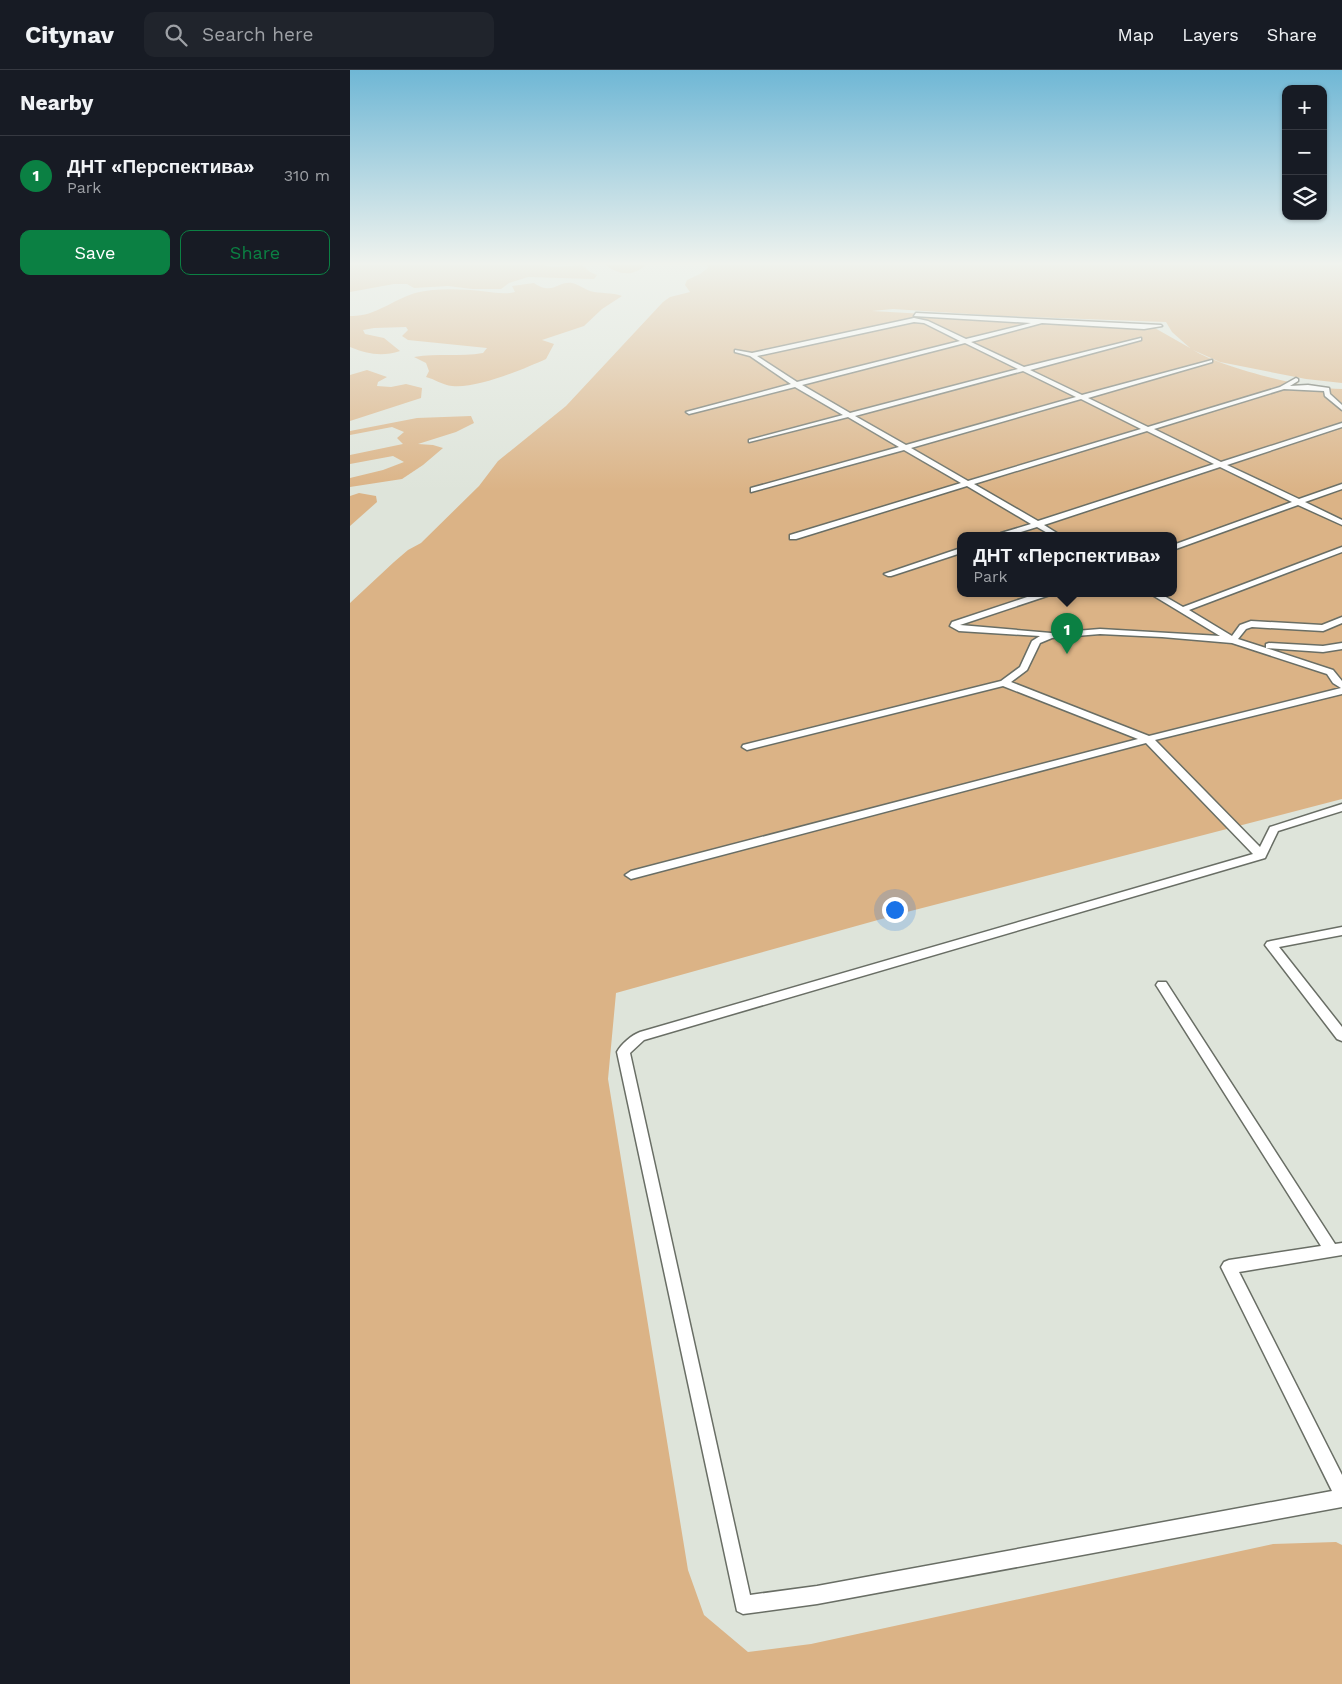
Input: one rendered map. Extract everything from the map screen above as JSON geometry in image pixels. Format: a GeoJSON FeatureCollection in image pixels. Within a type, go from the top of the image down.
{"type":"FeatureCollection","features":[{"type":"Feature","properties":{"kind":"street"},"geometry":{"type":"LineString","coordinates":[[752,355],[820,340]]}},
{"type":"Feature","properties":{"kind":"street"},"geometry":{"type":"LineString","coordinates":[[964,340],[1022,370],[1342,523]]}},
{"type":"Feature","properties":{"kind":"street"},"geometry":{"type":"LineString","coordinates":[[690,412],[974,340]]}},
{"type":"Feature","properties":{"kind":"street"},"geometry":{"type":"LineString","coordinates":[[751,441],[1134,340]]}},
{"type":"Feature","properties":{"kind":"street"},"geometry":{"type":"LineString","coordinates":[[737,351],[752,355],[797,385],[851,414],[1051,532]]}},
{"type":"Feature","properties":{"kind":"street"},"geometry":{"type":"LineString","coordinates":[[754,490],[908,448],[1210,361]]}},
{"type":"Feature","properties":{"kind":"street"},"geometry":{"type":"LineString","coordinates":[[793,538],[1282,388],[1296,380]]}},
{"type":"Feature","properties":{"kind":"street"},"geometry":{"type":"LineString","coordinates":[[1282,388],[1308,387],[1327,389],[1327,395],[1342,408]]}},
{"type":"Feature","properties":{"kind":"street"},"geometry":{"type":"LineString","coordinates":[[1013,532],[1342,425]]}},
{"type":"Feature","properties":{"kind":"street"},"geometry":{"type":"LineString","coordinates":[[1177,547],[1342,486]]}},
{"type":"Feature","properties":{"kind":"street"},"geometry":{"type":"LineString","coordinates":[[1182,610],[1342,549]]}},
{"type":"Feature","properties":{"kind":"street"},"geometry":{"type":"LineString","coordinates":[[888,574],[957,551]]}},
{"type":"Feature","properties":{"kind":"street"},"geometry":{"type":"LineString","coordinates":[[1035,597],[955,624],[954,626],[959,628],[1050,634],[1070,632],[1152,633],[1233,640]]}},
{"type":"Feature","properties":{"kind":"street"},"geometry":{"type":"LineString","coordinates":[[1160,597],[1242,644],[1273,652],[1330,672],[1342,686]]}},
{"type":"Feature","properties":{"kind":"street"},"geometry":{"type":"LineString","coordinates":[[1233,640],[1243,627],[1251,624],[1323,628],[1342,620]]}},
{"type":"Feature","properties":{"kind":"street"},"geometry":{"type":"LineString","coordinates":[[747,747],[1004,683],[1024,668],[1036,641],[1050,634]]}},
{"type":"Feature","properties":{"kind":"street"},"geometry":{"type":"LineString","coordinates":[[1242,644],[1307,649],[1342,646]]}},
{"type":"Feature","properties":{"kind":"street"},"geometry":{"type":"LineString","coordinates":[[1004,683],[1148,739],[1261,856]]}},
{"type":"Feature","properties":{"kind":"street"},"geometry":{"type":"LineString","coordinates":[[631,876],[1148,739],[1342,691]]}},
{"type":"Feature","properties":{"kind":"street"},"geometry":{"type":"LineString","coordinates":[[1342,807],[1274,829],[1261,856],[640,1037],[622,1052],[743,1605],[817,1594],[1342,1498]]}},
{"type":"Feature","properties":{"kind":"street"},"geometry":{"type":"LineString","coordinates":[[1342,931],[1271,945],[1342,1036]]}},
{"type":"Feature","properties":{"kind":"street"},"geometry":{"type":"LineString","coordinates":[[1162,986],[1337,1250],[1229,1267],[1342,1493]]}},
{"type":"Feature","properties":{"kind":"shaded area"},"geometry":{"type":"Polygon","coordinates":[[[350,340],[387,340],[400,351],[375,354],[350,347],[350,340]]]}},
{"type":"Feature","properties":{"kind":"shaded area"},"geometry":{"type":"Polygon","coordinates":[[[411,340],[543,340],[554,344],[546,359],[500,377],[462,386],[452,386],[426,377],[429,371],[426,363],[414,357],[483,353],[487,348],[411,340]]]}},
{"type":"Feature","properties":{"kind":"shaded area"},"geometry":{"type":"Polygon","coordinates":[[[627,340],[1176,340],[1190,348],[1181,340],[1342,340],[1342,383],[1306,379],[1220,362],[1193,350],[1224,364],[1265,376],[1308,385],[1342,389],[1342,799],[903,913],[616,993],[608,1079],[688,1570],[704,1615],[748,1652],[811,1644],[1273,1544],[1336,1542],[1342,1545],[1342,1684],[350,1684],[350,603],[408,550],[421,543],[479,486],[498,461],[566,406],[627,340]]]}},
{"type":"Feature","properties":{"kind":"shaded area"},"geometry":{"type":"Polygon","coordinates":[[[367,370],[387,377],[378,382],[377,386],[391,387],[406,384],[422,388],[421,398],[350,421],[350,375],[367,370]]]}},
{"type":"Feature","properties":{"kind":"shaded area"},"geometry":{"type":"Polygon","coordinates":[[[471,416],[474,423],[456,432],[418,444],[443,448],[402,479],[350,487],[350,478],[383,470],[404,462],[393,456],[350,464],[350,455],[403,444],[397,438],[404,432],[392,427],[350,435],[350,431],[417,418],[471,416]]]}},
{"type":"Feature","properties":{"kind":"shaded area"},"geometry":{"type":"Polygon","coordinates":[[[359,493],[376,496],[377,502],[350,526],[350,496],[359,493]]]}},
{"type":"Feature","properties":{"kind":"place","name":"ДНТ «Перспектива»"},"geometry":{"type":"Point","coordinates":[1067,654]}}]}
